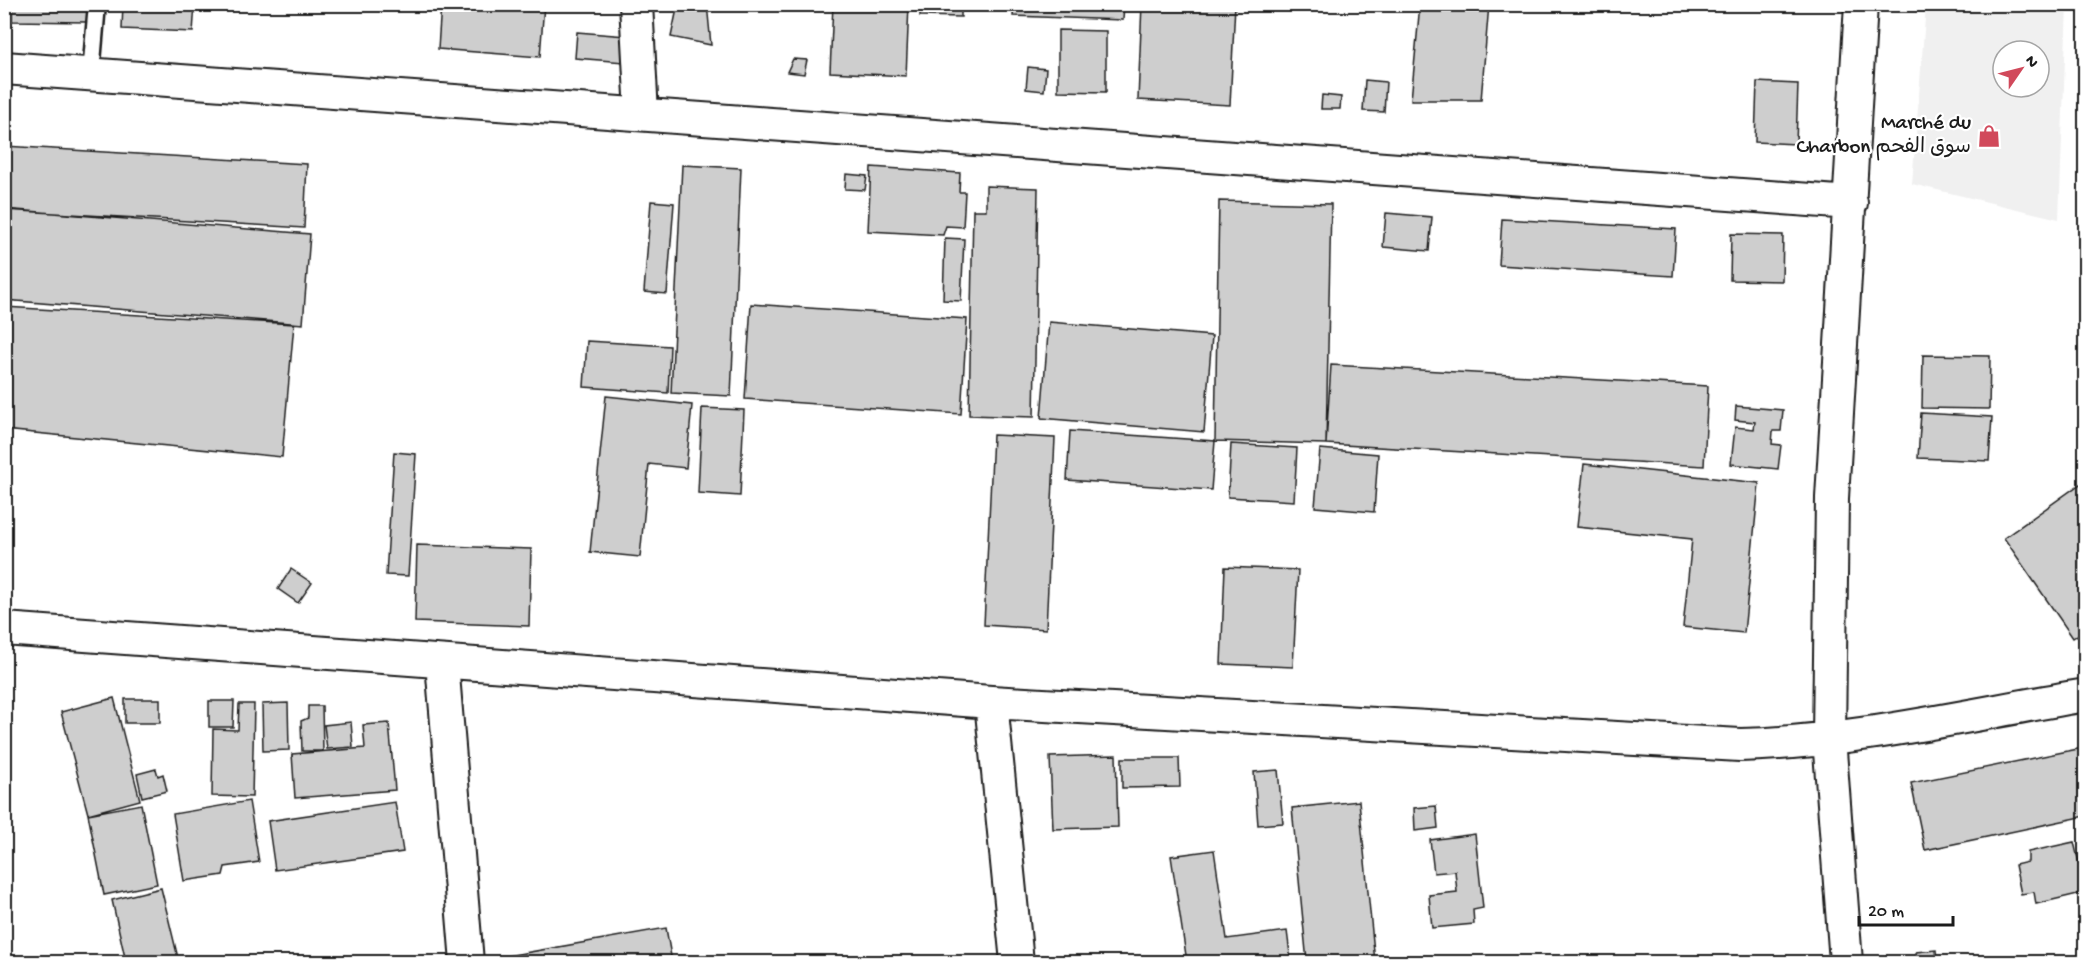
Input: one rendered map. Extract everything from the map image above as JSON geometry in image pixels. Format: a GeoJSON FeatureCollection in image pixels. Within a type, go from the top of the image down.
{"type":"FeatureCollection","features":[{"type":"Feature","properties":{"kind":"street"},"geometry":{"type":"LineString","coordinates":[[636,4],[642,114]]}},
{"type":"Feature","properties":{"kind":"street"},"geometry":{"type":"LineString","coordinates":[[1846,963],[1829,738],[1832,498],[1861,4]]}},
{"type":"Feature","properties":{"kind":"street"},"geometry":{"type":"LineString","coordinates":[[4,68],[1851,203]]}},
{"type":"Feature","properties":{"kind":"street"},"geometry":{"type":"LineString","coordinates":[[4,629],[992,702],[1740,745],[1785,744],[1829,738],[2085,695]]}},
{"type":"Feature","properties":{"kind":"street"},"geometry":{"type":"LineString","coordinates":[[442,663],[467,963]]}},
{"type":"Feature","properties":{"kind":"street"},"geometry":{"type":"LineString","coordinates":[[992,702],[1017,963]]}},
{"type":"Feature","properties":{"kind":"lane"},"geometry":{"type":"LineString","coordinates":[[91,74],[98,4]]}},
{"type":"Feature","properties":{"kind":"shaded area","name":"Marché du Charbon سوق الفحم"},"geometry":{"type":"Polygon","coordinates":[[[1926,5],[2067,5],[2059,219],[1912,184],[1926,5]]]}},
{"type":"Feature","properties":{"kind":"building"},"geometry":{"type":"Polygon","coordinates":[[[12,4],[88,4],[87,22],[12,21],[12,4]]]}},
{"type":"Feature","properties":{"kind":"building"},"geometry":{"type":"Polygon","coordinates":[[[123,4],[195,4],[193,32],[122,29],[123,4]]]}},
{"type":"Feature","properties":{"kind":"building"},"geometry":{"type":"Polygon","coordinates":[[[441,4],[544,4],[540,57],[438,49],[441,4]]]}},
{"type":"Feature","properties":{"kind":"building"},"geometry":{"type":"Polygon","coordinates":[[[678,4],[707,4],[711,45],[671,37],[678,4]]]}},
{"type":"Feature","properties":{"kind":"building"},"geometry":{"type":"Polygon","coordinates":[[[833,4],[909,4],[906,76],[830,72],[833,4]]]}},
{"type":"Feature","properties":{"kind":"building"},"geometry":{"type":"Polygon","coordinates":[[[920,4],[961,4],[961,17],[920,16],[920,4]]]}},
{"type":"Feature","properties":{"kind":"building"},"geometry":{"type":"Polygon","coordinates":[[[1014,4],[1124,4],[1123,20],[1013,16],[1014,4]]]}},
{"type":"Feature","properties":{"kind":"building"},"geometry":{"type":"Polygon","coordinates":[[[1142,4],[1235,4],[1230,105],[1138,100],[1142,4]]]}},
{"type":"Feature","properties":{"kind":"building"},"geometry":{"type":"Polygon","coordinates":[[[1420,4],[1489,4],[1481,100],[1411,100],[1420,4]]]}},
{"type":"Feature","properties":{"kind":"building"},"geometry":{"type":"Polygon","coordinates":[[[1058,30],[1106,31],[1106,92],[1058,91],[1058,30]]]}},
{"type":"Feature","properties":{"kind":"building"},"geometry":{"type":"Polygon","coordinates":[[[577,32],[626,36],[624,62],[575,58],[577,32]]]}},
{"type":"Feature","properties":{"kind":"building"},"geometry":{"type":"Polygon","coordinates":[[[793,59],[807,60],[804,74],[787,72],[793,59]]]}},
{"type":"Feature","properties":{"kind":"building"},"geometry":{"type":"Polygon","coordinates":[[[1028,67],[1046,69],[1044,91],[1026,89],[1028,67]]]}},
{"type":"Feature","properties":{"kind":"building"},"geometry":{"type":"Polygon","coordinates":[[[1365,80],[1386,82],[1384,112],[1363,111],[1365,80]]]}},
{"type":"Feature","properties":{"kind":"building"},"geometry":{"type":"Polygon","coordinates":[[[1757,82],[1798,84],[1796,144],[1755,142],[1757,82]]]}},
{"type":"Feature","properties":{"kind":"building"},"geometry":{"type":"Polygon","coordinates":[[[1322,95],[1341,97],[1340,109],[1321,109],[1322,95]]]}},
{"type":"Feature","properties":{"kind":"building"},"geometry":{"type":"Polygon","coordinates":[[[4,146],[307,164],[304,228],[4,210],[4,146]]]}},
{"type":"Feature","properties":{"kind":"building"},"geometry":{"type":"Polygon","coordinates":[[[682,165],[741,168],[731,396],[671,393],[682,165]]]}},
{"type":"Feature","properties":{"kind":"building"},"geometry":{"type":"Polygon","coordinates":[[[871,167],[960,173],[959,192],[965,192],[963,227],[946,226],[943,235],[868,231],[871,167]]]}},
{"type":"Feature","properties":{"kind":"building"},"geometry":{"type":"Polygon","coordinates":[[[846,174],[867,176],[865,190],[845,189],[846,174]]]}},
{"type":"Feature","properties":{"kind":"building"},"geometry":{"type":"Polygon","coordinates":[[[986,186],[1038,188],[1034,417],[969,415],[973,210],[986,210],[986,186]]]}},
{"type":"Feature","properties":{"kind":"building"},"geometry":{"type":"Polygon","coordinates":[[[651,201],[674,203],[667,294],[644,292],[651,201]]]}},
{"type":"Feature","properties":{"kind":"building"},"geometry":{"type":"Polygon","coordinates":[[[1219,201],[1331,204],[1326,444],[1215,441],[1219,201]]]}},
{"type":"Feature","properties":{"kind":"building"},"geometry":{"type":"Polygon","coordinates":[[[4,209],[310,234],[303,324],[4,300],[4,209]]]}},
{"type":"Feature","properties":{"kind":"building"},"geometry":{"type":"Polygon","coordinates":[[[1386,213],[1432,217],[1429,251],[1383,247],[1386,213]]]}},
{"type":"Feature","properties":{"kind":"building"},"geometry":{"type":"Polygon","coordinates":[[[1502,219],[1676,229],[1673,276],[1499,265],[1502,219]]]}},
{"type":"Feature","properties":{"kind":"building"},"geometry":{"type":"Polygon","coordinates":[[[1731,234],[1783,235],[1782,281],[1730,280],[1731,234]]]}},
{"type":"Feature","properties":{"kind":"building"},"geometry":{"type":"Polygon","coordinates":[[[945,238],[964,239],[961,301],[943,300],[945,238]]]}},
{"type":"Feature","properties":{"kind":"building"},"geometry":{"type":"Polygon","coordinates":[[[751,304],[967,319],[961,414],[745,399],[751,304]]]}},
{"type":"Feature","properties":{"kind":"building"},"geometry":{"type":"Polygon","coordinates":[[[4,307],[294,324],[282,457],[4,430],[4,307]]]}},
{"type":"Feature","properties":{"kind":"building"},"geometry":{"type":"Polygon","coordinates":[[[1049,322],[1212,336],[1204,432],[1041,418],[1049,322]]]}},
{"type":"Feature","properties":{"kind":"building"},"geometry":{"type":"Polygon","coordinates":[[[587,341],[670,346],[668,393],[584,387],[587,341]]]}},
{"type":"Feature","properties":{"kind":"building"},"geometry":{"type":"Polygon","coordinates":[[[1923,355],[1990,356],[1989,409],[1922,408],[1923,355]]]}},
{"type":"Feature","properties":{"kind":"building"},"geometry":{"type":"Polygon","coordinates":[[[1331,365],[1708,386],[1704,466],[1326,444],[1331,365]]]}},
{"type":"Feature","properties":{"kind":"building"},"geometry":{"type":"Polygon","coordinates":[[[606,396],[692,405],[686,468],[649,464],[640,557],[590,552],[606,396]]]}},
{"type":"Feature","properties":{"kind":"building"},"geometry":{"type":"Polygon","coordinates":[[[1736,406],[1783,410],[1781,431],[1773,431],[1772,444],[1781,445],[1778,469],[1731,464],[1735,427],[1754,429],[1755,422],[1735,420],[1736,406]]]}},
{"type":"Feature","properties":{"kind":"building"},"geometry":{"type":"Polygon","coordinates":[[[702,408],[744,410],[740,496],[698,493],[702,408]]]}},
{"type":"Feature","properties":{"kind":"building"},"geometry":{"type":"Polygon","coordinates":[[[1921,413],[1992,417],[1989,461],[1918,458],[1921,413]]]}},
{"type":"Feature","properties":{"kind":"building"},"geometry":{"type":"Polygon","coordinates":[[[1070,431],[1215,441],[1211,490],[1067,480],[1070,431]]]}},
{"type":"Feature","properties":{"kind":"building"},"geometry":{"type":"Polygon","coordinates":[[[993,435],[1055,438],[1046,629],[984,625],[993,435]]]}},
{"type":"Feature","properties":{"kind":"building"},"geometry":{"type":"Polygon","coordinates":[[[1231,444],[1297,448],[1294,501],[1228,497],[1231,444]]]}},
{"type":"Feature","properties":{"kind":"building"},"geometry":{"type":"Polygon","coordinates":[[[1320,449],[1378,454],[1374,512],[1315,507],[1320,449]]]}},
{"type":"Feature","properties":{"kind":"building"},"geometry":{"type":"Polygon","coordinates":[[[394,452],[416,454],[408,576],[386,575],[394,452]]]}},
{"type":"Feature","properties":{"kind":"building"},"geometry":{"type":"Polygon","coordinates":[[[1584,464],[1759,483],[1744,633],[1683,627],[1692,539],[1577,527],[1584,464]]]}},
{"type":"Feature","properties":{"kind":"building"},"geometry":{"type":"Polygon","coordinates":[[[2083,482],[2086,629],[2073,638],[2004,538],[2083,482]]]}},
{"type":"Feature","properties":{"kind":"building"},"geometry":{"type":"Polygon","coordinates":[[[417,545],[531,549],[529,626],[415,622],[417,545]]]}},
{"type":"Feature","properties":{"kind":"building"},"geometry":{"type":"Polygon","coordinates":[[[1225,567],[1298,570],[1293,667],[1221,664],[1225,567]]]}},
{"type":"Feature","properties":{"kind":"building"},"geometry":{"type":"Polygon","coordinates":[[[291,569],[312,583],[298,603],[278,589],[291,569]]]}},
{"type":"Feature","properties":{"kind":"building"},"geometry":{"type":"Polygon","coordinates":[[[114,698],[140,800],[88,814],[61,712],[114,698]]]}},
{"type":"Feature","properties":{"kind":"building"},"geometry":{"type":"Polygon","coordinates":[[[125,699],[160,699],[160,723],[125,723],[125,699]]]}},
{"type":"Feature","properties":{"kind":"building"},"geometry":{"type":"Polygon","coordinates":[[[209,701],[234,701],[233,727],[209,727],[209,701]]]}},
{"type":"Feature","properties":{"kind":"building"},"geometry":{"type":"Polygon","coordinates":[[[288,703],[289,750],[263,751],[262,704],[288,703]]]}},
{"type":"Feature","properties":{"kind":"building"},"geometry":{"type":"Polygon","coordinates":[[[239,704],[254,704],[252,797],[212,796],[213,729],[238,730],[239,704]]]}},
{"type":"Feature","properties":{"kind":"building"},"geometry":{"type":"Polygon","coordinates":[[[308,706],[322,706],[323,751],[302,751],[301,721],[308,718],[308,706]]]}},
{"type":"Feature","properties":{"kind":"building"},"geometry":{"type":"Polygon","coordinates":[[[351,722],[353,747],[327,749],[324,725],[351,722]]]}},
{"type":"Feature","properties":{"kind":"building"},"geometry":{"type":"Polygon","coordinates":[[[389,723],[395,790],[295,798],[292,754],[365,748],[363,725],[389,723]]]}},
{"type":"Feature","properties":{"kind":"building"},"geometry":{"type":"Polygon","coordinates":[[[2083,748],[2086,816],[1925,850],[1911,783],[2083,748]]]}},
{"type":"Feature","properties":{"kind":"building"},"geometry":{"type":"Polygon","coordinates":[[[1116,755],[1118,827],[1053,829],[1050,757],[1116,755]]]}},
{"type":"Feature","properties":{"kind":"building"},"geometry":{"type":"Polygon","coordinates":[[[1122,758],[1179,758],[1180,787],[1122,788],[1122,758]]]}},
{"type":"Feature","properties":{"kind":"building"},"geometry":{"type":"Polygon","coordinates":[[[156,769],[158,776],[163,774],[167,791],[142,797],[137,774],[156,769]]]}},
{"type":"Feature","properties":{"kind":"building"},"geometry":{"type":"Polygon","coordinates":[[[1278,770],[1283,823],[1258,825],[1254,772],[1278,770]]]}},
{"type":"Feature","properties":{"kind":"building"},"geometry":{"type":"Polygon","coordinates":[[[249,801],[259,862],[225,867],[223,875],[184,881],[173,814],[249,801]]]}},
{"type":"Feature","properties":{"kind":"building"},"geometry":{"type":"Polygon","coordinates":[[[1359,801],[1375,962],[1307,962],[1292,808],[1359,801]]]}},
{"type":"Feature","properties":{"kind":"building"},"geometry":{"type":"Polygon","coordinates":[[[395,802],[403,852],[275,870],[268,821],[395,802]]]}},
{"type":"Feature","properties":{"kind":"building"},"geometry":{"type":"Polygon","coordinates":[[[141,804],[157,884],[104,895],[88,814],[141,804]]]}},
{"type":"Feature","properties":{"kind":"building"},"geometry":{"type":"Polygon","coordinates":[[[1436,806],[1438,828],[1415,831],[1414,808],[1436,806]]]}},
{"type":"Feature","properties":{"kind":"building"},"geometry":{"type":"Polygon","coordinates":[[[1475,834],[1483,908],[1473,910],[1474,924],[1432,928],[1429,895],[1457,892],[1455,871],[1434,873],[1430,840],[1475,834]]]}},
{"type":"Feature","properties":{"kind":"building"},"geometry":{"type":"Polygon","coordinates":[[[2074,842],[2086,892],[2036,904],[2034,892],[2021,894],[2015,865],[2028,862],[2028,852],[2074,842]]]}},
{"type":"Feature","properties":{"kind":"building"},"geometry":{"type":"Polygon","coordinates":[[[1214,850],[1227,939],[1287,931],[1291,962],[1187,962],[1171,856],[1214,850]]]}},
{"type":"Feature","properties":{"kind":"building"},"geometry":{"type":"Polygon","coordinates":[[[161,888],[179,962],[126,962],[112,900],[161,888]]]}},
{"type":"Feature","properties":{"kind":"building"},"geometry":{"type":"Polygon","coordinates":[[[666,928],[672,962],[497,962],[496,958],[666,928]]]}},
{"type":"Feature","properties":{"kind":"building"},"geometry":{"type":"Polygon","coordinates":[[[1936,950],[1937,962],[1917,962],[1916,952],[1936,950]]]}},
{"type":"Feature","properties":{"kind":"place","name":"Marché du Charbon سوق الفحم"},"geometry":{"type":"Point","coordinates":[1989,136]}}]}
